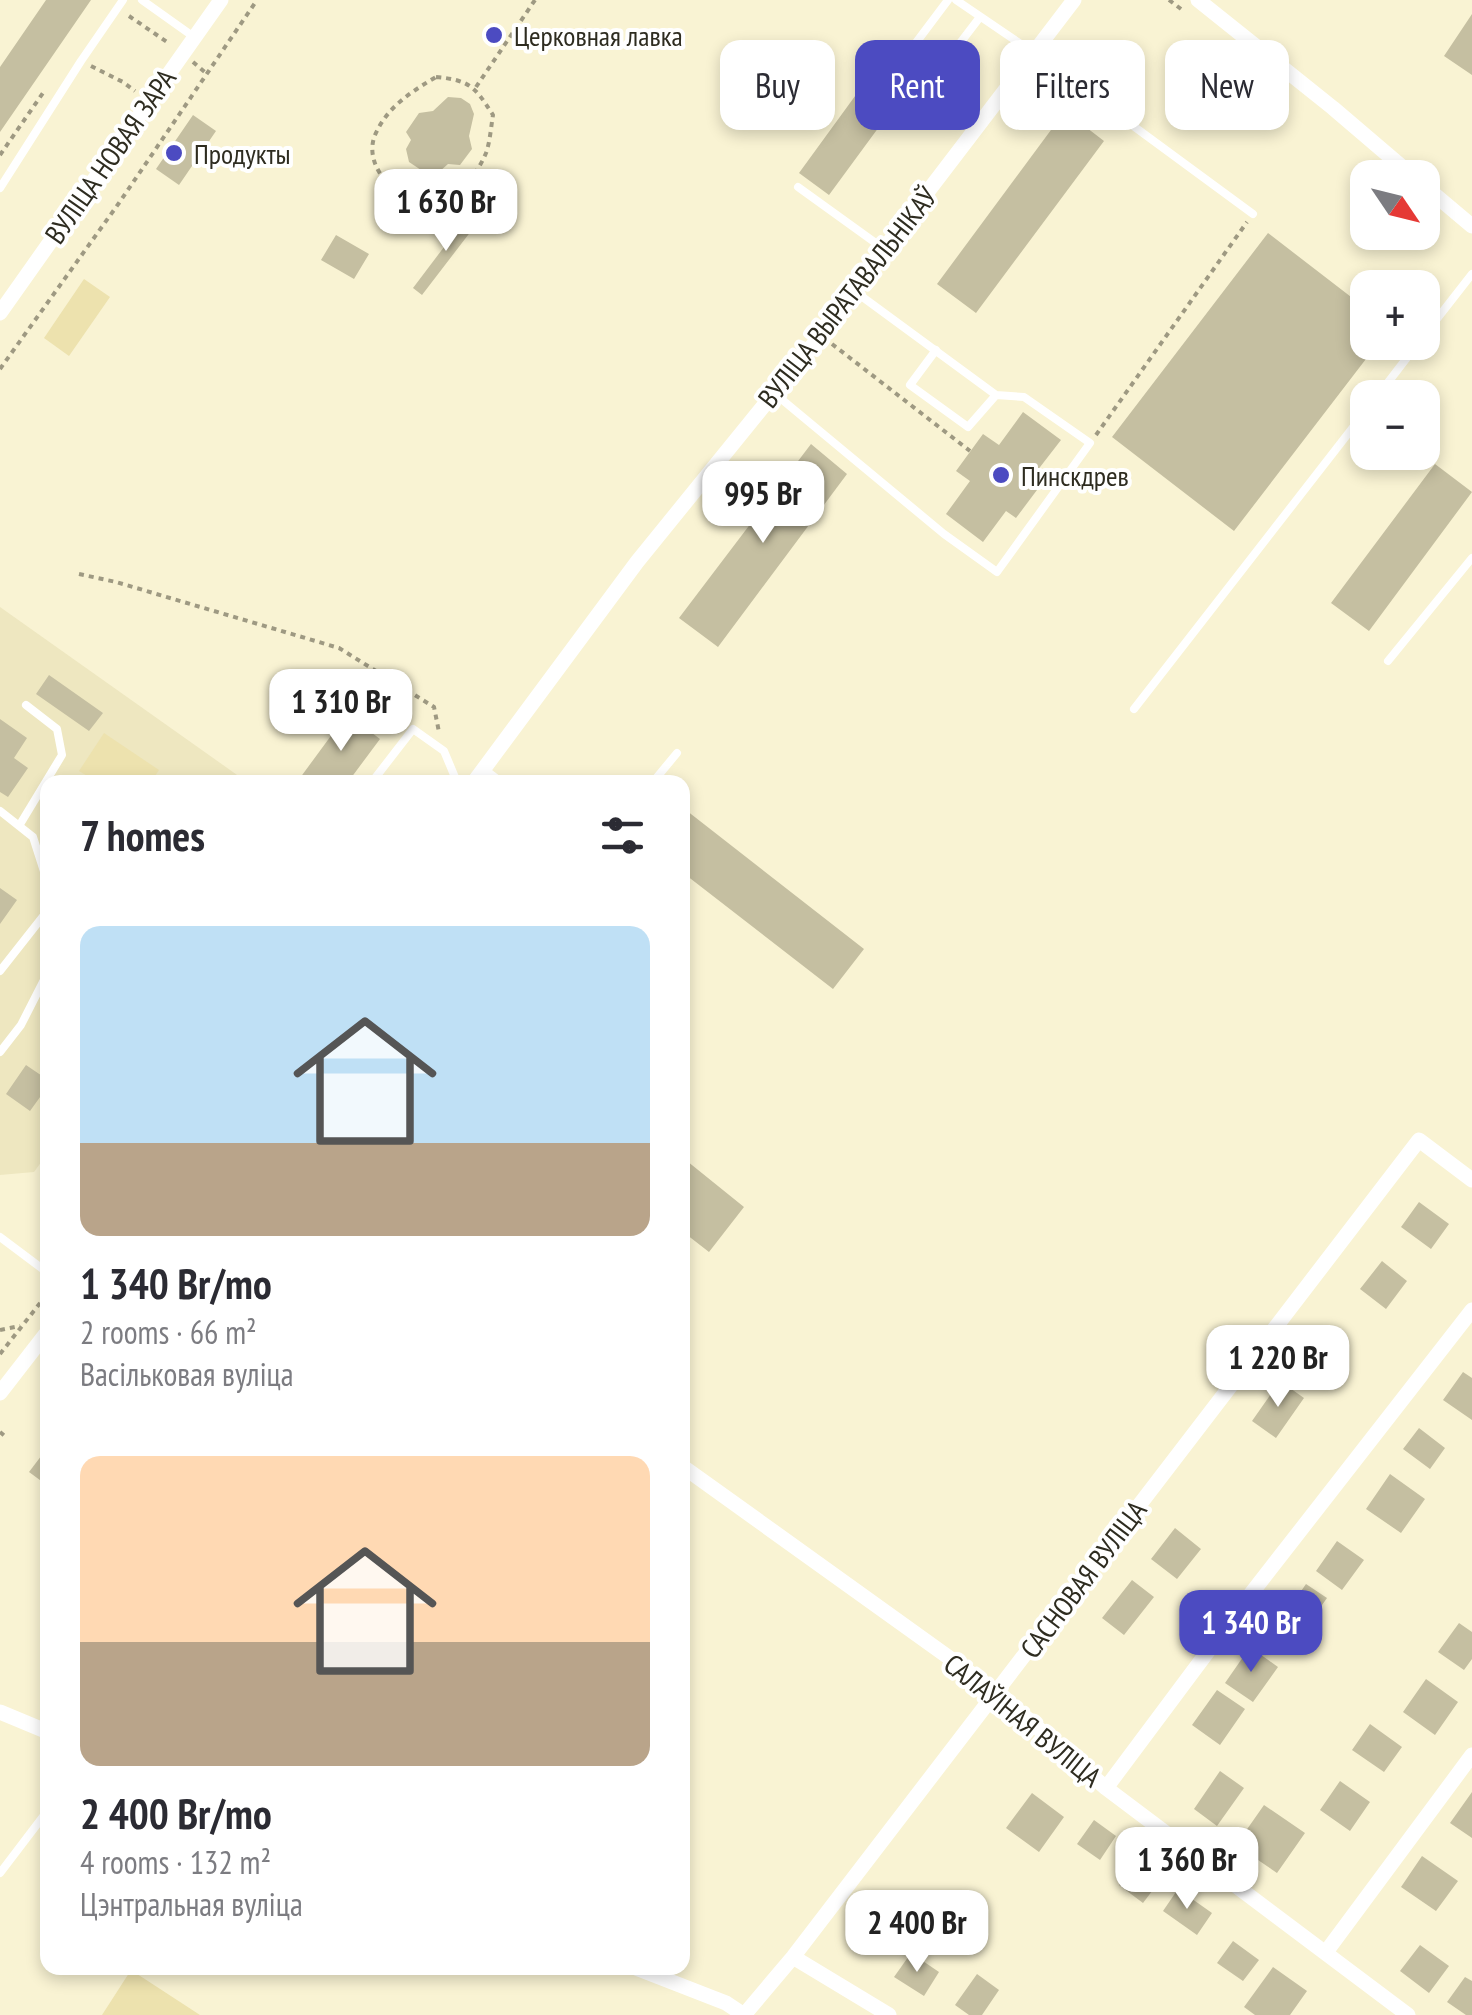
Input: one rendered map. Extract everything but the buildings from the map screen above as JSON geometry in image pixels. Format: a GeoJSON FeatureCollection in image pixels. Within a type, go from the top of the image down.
{"type":"FeatureCollection","features":[{"type":"Feature","properties":{"kind":"street","name":"ВУЛІЦА НОВАЯ ЗАРА"},"geometry":{"type":"LineString","coordinates":[[0,313],[220,0]]}},
{"type":"Feature","properties":{"kind":"street","name":"ВУЛІЦА ВЫРАТАВАЛЬНІКАЎ"},"geometry":{"type":"LineString","coordinates":[[1044,40],[1074,0]]}},
{"type":"Feature","properties":{"kind":"street"},"geometry":{"type":"LineString","coordinates":[[1198,0],[1394,160]]}},
{"type":"Feature","properties":{"kind":"street","name":"ВУЛІЦА ВЫРАТАВАЛЬНІКАЎ"},"geometry":{"type":"LineString","coordinates":[[480,775],[638,562],[821,336],[1000,98]]}},
{"type":"Feature","properties":{"kind":"street"},"geometry":{"type":"LineString","coordinates":[[1440,199],[1472,226]]}},
{"type":"Feature","properties":{"kind":"street","name":"САСНОВАЯ ВУЛІЦА"},"geometry":{"type":"LineString","coordinates":[[744,2015],[997,1692],[1419,1140],[1472,1180]]}},
{"type":"Feature","properties":{"kind":"street"},"geometry":{"type":"LineString","coordinates":[[1106,1788],[1472,1310]]}},
{"type":"Feature","properties":{"kind":"street"},"geometry":{"type":"LineString","coordinates":[[0,1393],[40,1341]]}},
{"type":"Feature","properties":{"kind":"street","name":"САЛАЎІНАЯ ВУЛІЦА"},"geometry":{"type":"LineString","coordinates":[[690,1472],[997,1692],[1106,1788],[1408,2015]]}},
{"type":"Feature","properties":{"kind":"street"},"geometry":{"type":"LineString","coordinates":[[0,1712],[40,1729]]}},
{"type":"Feature","properties":{"kind":"street"},"geometry":{"type":"LineString","coordinates":[[1326,1952],[1472,1755]]}},
{"type":"Feature","properties":{"kind":"street"},"geometry":{"type":"LineString","coordinates":[[793,1956],[889,2015]]}},
{"type":"Feature","properties":{"kind":"street"},"geometry":{"type":"LineString","coordinates":[[654,1975],[726,2003],[744,2015]]}},
{"type":"Feature","properties":{"kind":"lane"},"geometry":{"type":"LineString","coordinates":[[0,188],[123,0]]}},
{"type":"Feature","properties":{"kind":"lane"},"geometry":{"type":"LineString","coordinates":[[142,0],[194,37]]}},
{"type":"Feature","properties":{"kind":"lane"},"geometry":{"type":"LineString","coordinates":[[948,0],[903,60],[931,81],[980,17]]}},
{"type":"Feature","properties":{"kind":"lane"},"geometry":{"type":"LineString","coordinates":[[956,0],[1014,40]]}},
{"type":"Feature","properties":{"kind":"lane"},"geometry":{"type":"LineString","coordinates":[[1139,130],[1253,214]]}},
{"type":"Feature","properties":{"kind":"lane"},"geometry":{"type":"LineString","coordinates":[[798,187],[884,250]]}},
{"type":"Feature","properties":{"kind":"lane"},"geometry":{"type":"LineString","coordinates":[[1440,315],[1472,274]]}},
{"type":"Feature","properties":{"kind":"lane"},"geometry":{"type":"LineString","coordinates":[[774,393],[944,534],[997,572],[1090,443],[1024,397],[996,395],[853,290]]}},
{"type":"Feature","properties":{"kind":"lane"},"geometry":{"type":"LineString","coordinates":[[936,350],[910,386],[968,427],[996,395]]}},
{"type":"Feature","properties":{"kind":"lane"},"geometry":{"type":"LineString","coordinates":[[1390,380],[1405,360]]}},
{"type":"Feature","properties":{"kind":"lane"},"geometry":{"type":"LineString","coordinates":[[1134,709],[1350,431]]}},
{"type":"Feature","properties":{"kind":"lane"},"geometry":{"type":"LineString","coordinates":[[1388,661],[1472,558]]}},
{"type":"Feature","properties":{"kind":"lane"},"geometry":{"type":"LineString","coordinates":[[26,705],[57,729],[62,755],[50,775]]}},
{"type":"Feature","properties":{"kind":"lane"},"geometry":{"type":"LineString","coordinates":[[378,775],[414,729],[444,751],[454,775]]}},
{"type":"Feature","properties":{"kind":"lane"},"geometry":{"type":"LineString","coordinates":[[659,775],[677,754]]}},
{"type":"Feature","properties":{"kind":"lane"},"geometry":{"type":"LineString","coordinates":[[19,826],[40,791]]}},
{"type":"Feature","properties":{"kind":"lane"},"geometry":{"type":"LineString","coordinates":[[0,812],[33,836],[40,858]]}},
{"type":"Feature","properties":{"kind":"lane"},"geometry":{"type":"LineString","coordinates":[[0,971],[40,920]]}},
{"type":"Feature","properties":{"kind":"lane"},"geometry":{"type":"LineString","coordinates":[[0,1052],[21,1025],[40,988]]}},
{"type":"Feature","properties":{"kind":"lane"},"geometry":{"type":"LineString","coordinates":[[0,1236],[40,1267]]}},
{"type":"Feature","properties":{"kind":"lane"},"geometry":{"type":"LineString","coordinates":[[0,1872],[40,1820]]}},
{"type":"Feature","properties":{"kind":"path"},"geometry":{"type":"LineString","coordinates":[[0,370],[257,0]]}},
{"type":"Feature","properties":{"kind":"path"},"geometry":{"type":"LineString","coordinates":[[476,87],[535,0]]}},
{"type":"Feature","properties":{"kind":"path"},"geometry":{"type":"LineString","coordinates":[[81,61],[124,82],[148,101]]}},
{"type":"Feature","properties":{"kind":"path"},"geometry":{"type":"LineString","coordinates":[[436,77],[457,79],[476,87],[493,115],[487,151],[468,184],[442,201],[414,200],[389,187],[375,165],[373,139],[388,114],[409,93],[436,77]]}},
{"type":"Feature","properties":{"kind":"path"},"geometry":{"type":"LineString","coordinates":[[1090,443],[1253,214]]}},
{"type":"Feature","properties":{"kind":"path"},"geometry":{"type":"LineString","coordinates":[[821,336],[970,451]]}},
{"type":"Feature","properties":{"kind":"path"},"geometry":{"type":"LineString","coordinates":[[79,574],[339,648],[434,706],[444,751]]}},
{"type":"Feature","properties":{"kind":"path"},"geometry":{"type":"LineString","coordinates":[[0,1354],[40,1303]]}},
{"type":"Feature","properties":{"kind":"path"},"geometry":{"type":"LineString","coordinates":[[0,1330],[22,1326]]}},
{"type":"Feature","properties":{"kind":"path"},"geometry":{"type":"LineString","coordinates":[[0,1432],[6,1436]]}},
{"type":"Feature","properties":{"kind":"shaded area"},"geometry":{"type":"Polygon","coordinates":[[[84,279],[110,297],[69,356],[44,338],[84,279]]]}},
{"type":"Feature","properties":{"kind":"shaded area"},"geometry":{"type":"Polygon","coordinates":[[[0,607],[237,775],[40,775],[40,1164],[34,1172],[0,1175],[0,607]]]}},
{"type":"Feature","properties":{"kind":"shaded area"},"geometry":{"type":"Polygon","coordinates":[[[104,733],[159,770],[156,775],[86,775],[79,771],[104,733]]]}},
{"type":"Feature","properties":{"kind":"shaded area"},"geometry":{"type":"Polygon","coordinates":[[[128,1975],[139,1975],[200,2015],[102,2015],[128,1975]]]}},
{"type":"Feature","properties":{"kind":"place","name":"Церковная лавка"},"geometry":{"type":"Point","coordinates":[494,35]}},
{"type":"Feature","properties":{"kind":"place","name":"Продукты"},"geometry":{"type":"Point","coordinates":[174,153]}},
{"type":"Feature","properties":{"kind":"place","name":"Пинскдрев"},"geometry":{"type":"Point","coordinates":[1001,475]}}]}
